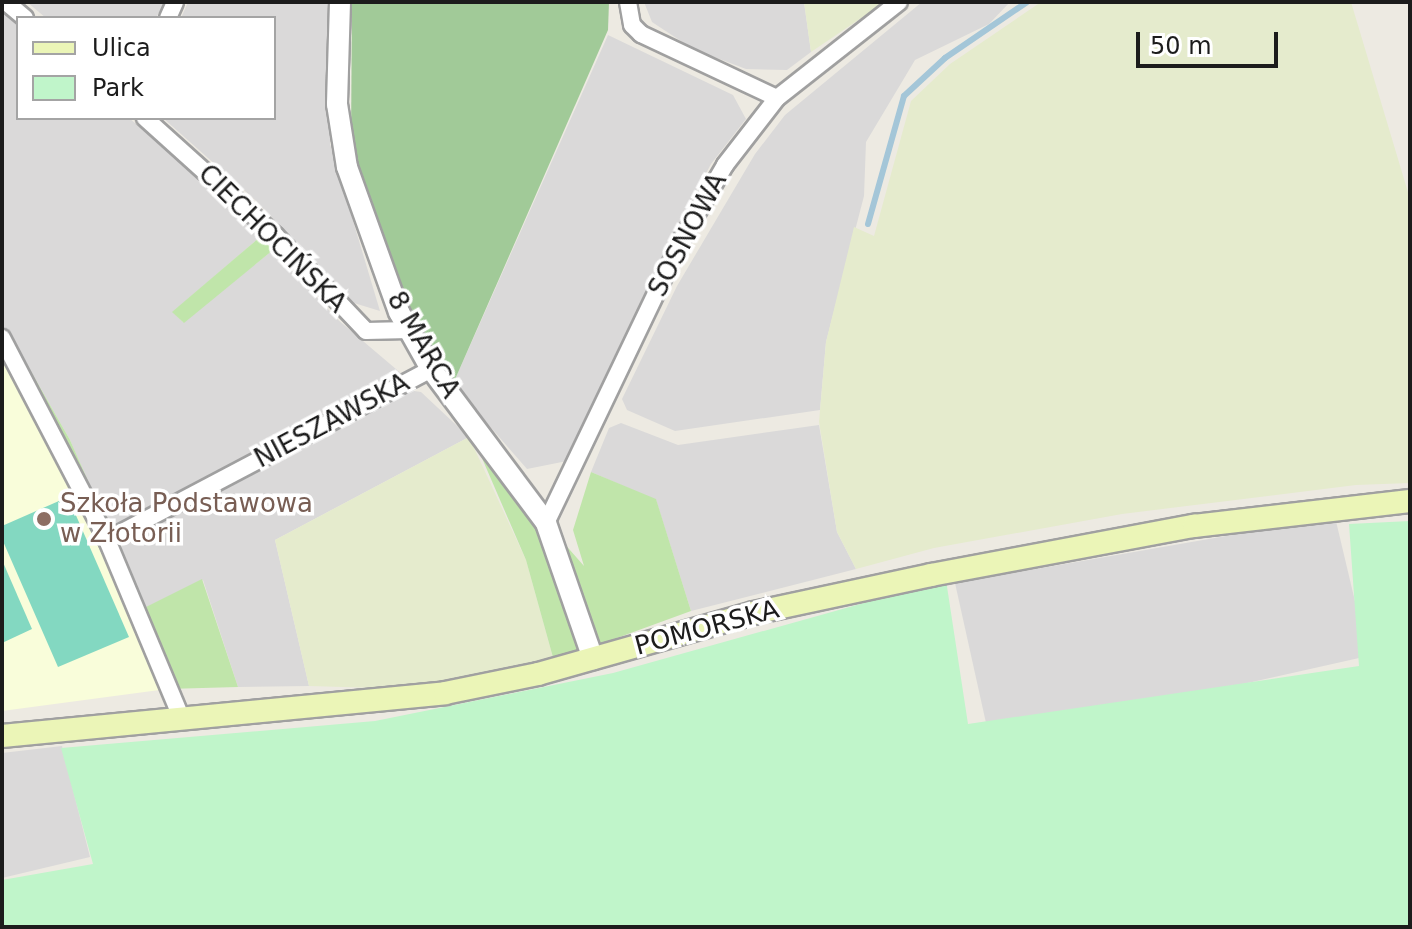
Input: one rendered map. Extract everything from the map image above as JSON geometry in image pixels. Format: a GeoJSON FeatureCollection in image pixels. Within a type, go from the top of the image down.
{"type":"FeatureCollection","features":[{"type":"Feature","properties":{"kind":"main road","name":"POMORSKA"},"geometry":{"type":"LineString","coordinates":[[2,736],[445,693],[593,659],[754,613],[931,575],[1279,513],[1410,501]]}},
{"type":"Feature","properties":{"kind":"street"},"geometry":{"type":"LineString","coordinates":[[6,2],[23,16]]}},
{"type":"Feature","properties":{"kind":"street","name":"8 MARCA"},"geometry":{"type":"LineString","coordinates":[[340,2],[337,104],[347,167],[409,330],[431,369],[546,523],[593,659]]}},
{"type":"Feature","properties":{"kind":"street"},"geometry":{"type":"LineString","coordinates":[[628,2],[632,25],[641,34],[777,98]]}},
{"type":"Feature","properties":{"kind":"street","name":"SOSNOWA"},"geometry":{"type":"LineString","coordinates":[[546,523],[682,239],[725,165],[777,98],[899,2]]}},
{"type":"Feature","properties":{"kind":"street","name":"CIECHOCIŃSKA"},"geometry":{"type":"LineString","coordinates":[[147,120],[275,235],[366,331],[409,330]]}},
{"type":"Feature","properties":{"kind":"street"},"geometry":{"type":"LineString","coordinates":[[2,338],[107,540],[182,719]]}},
{"type":"Feature","properties":{"kind":"street","name":"NIESZAWSKA"},"geometry":{"type":"LineString","coordinates":[[107,540],[431,369]]}},
{"type":"Feature","properties":{"kind":"shaded area"},"geometry":{"type":"Polygon","coordinates":[[[27,2],[165,2],[157,16],[44,16],[27,2]]]}},
{"type":"Feature","properties":{"kind":"shaded area"},"geometry":{"type":"Polygon","coordinates":[[[188,2],[332,2],[330,144],[380,311],[354,303],[254,199],[165,120],[276,120],[276,16],[182,16],[188,2]]]}},
{"type":"Feature","properties":{"kind":"shaded area"},"geometry":{"type":"Polygon","coordinates":[[[644,2],[804,2],[811,52],[787,70],[746,69],[693,49],[652,22],[644,2]]]}},
{"type":"Feature","properties":{"kind":"shaded area"},"geometry":{"type":"Polygon","coordinates":[[[804,2],[885,2],[811,52],[804,2]]]}},
{"type":"Feature","properties":{"kind":"shaded area"},"geometry":{"type":"Polygon","coordinates":[[[922,2],[1010,2],[989,24],[915,60],[866,142],[864,196],[826,342],[820,410],[675,431],[627,410],[622,399],[677,286],[755,154],[785,115],[922,2]]]}},
{"type":"Feature","properties":{"kind":"shaded area"},"geometry":{"type":"Polygon","coordinates":[[[1041,2],[1351,2],[1410,199],[1410,483],[1356,485],[1122,514],[934,548],[856,569],[837,532],[819,422],[826,342],[854,227],[874,236],[911,101],[950,64],[1041,2]]]}},
{"type":"Feature","properties":{"kind":"shaded area"},"geometry":{"type":"Polygon","coordinates":[[[2,11],[16,22],[16,120],[131,120],[225,199],[260,237],[173,312],[183,322],[273,250],[337,319],[403,375],[111,534],[70,440],[13,340],[2,331],[2,11]]]}},
{"type":"Feature","properties":{"kind":"shaded area"},"geometry":{"type":"Polygon","coordinates":[[[608,35],[733,95],[746,119],[711,164],[675,231],[567,461],[527,469],[453,384],[608,35]]]}},
{"type":"Feature","properties":{"kind":"shaded area","name":"Szkoła Podstawowa w Złotorii"},"geometry":{"type":"Polygon","coordinates":[[[3,349],[167,689],[2,711],[3,349]]]}},
{"type":"Feature","properties":{"kind":"shaded area"},"geometry":{"type":"Polygon","coordinates":[[[407,390],[421,392],[469,437],[275,540],[309,686],[238,687],[203,580],[145,608],[120,551],[124,539],[407,390]]]}},
{"type":"Feature","properties":{"kind":"shaded area"},"geometry":{"type":"Polygon","coordinates":[[[621,423],[678,445],[819,425],[837,532],[856,569],[691,611],[656,500],[591,472],[609,428],[621,423]]]}},
{"type":"Feature","properties":{"kind":"shaded area"},"geometry":{"type":"Polygon","coordinates":[[[469,437],[526,560],[554,661],[413,689],[309,686],[275,540],[469,437]]]}},
{"type":"Feature","properties":{"kind":"shaded area"},"geometry":{"type":"Polygon","coordinates":[[[1335,517],[1368,656],[990,741],[955,583],[1335,517]]]}},
{"type":"Feature","properties":{"kind":"shaded area"},"geometry":{"type":"Polygon","coordinates":[[[62,746],[90,857],[2,878],[2,753],[62,746]]]}},
{"type":"Feature","properties":{"kind":"green space"},"geometry":{"type":"Polygon","coordinates":[[[352,2],[609,2],[608,30],[453,384],[399,305],[351,141],[352,2]]]}},
{"type":"Feature","properties":{"kind":"green space"},"geometry":{"type":"Polygon","coordinates":[[[260,237],[273,250],[184,323],[172,312],[260,237]]]}},
{"type":"Feature","properties":{"kind":"green space"},"geometry":{"type":"Polygon","coordinates":[[[2,331],[13,340],[70,440],[144,608],[202,579],[238,687],[167,689],[3,349],[2,331]]]}},
{"type":"Feature","properties":{"kind":"green space"},"geometry":{"type":"Polygon","coordinates":[[[475,442],[584,566],[573,530],[591,472],[656,499],[691,611],[554,661],[526,560],[475,442]]]}},
{"type":"Feature","properties":{"kind":"green space"},"geometry":{"type":"Polygon","coordinates":[[[68,497],[129,637],[58,667],[2,539],[2,526],[68,497]]]}},
{"type":"Feature","properties":{"kind":"green space"},"geometry":{"type":"Polygon","coordinates":[[[1410,521],[1410,927],[2,927],[2,880],[93,864],[61,748],[375,721],[613,673],[946,580],[968,724],[1359,666],[1349,524],[1410,521]]]}},
{"type":"Feature","properties":{"kind":"green space"},"geometry":{"type":"Polygon","coordinates":[[[2,560],[32,629],[2,643],[2,560]]]}},
{"type":"Feature","properties":{"kind":"waterway"},"geometry":{"type":"LineString","coordinates":[[868,224],[904,96],[945,58],[1027,2]]}},
{"type":"Feature","properties":{"kind":"place","name":"Szkoła Podstawowa w Złotorii"},"geometry":{"type":"Point","coordinates":[44,519]}}]}
